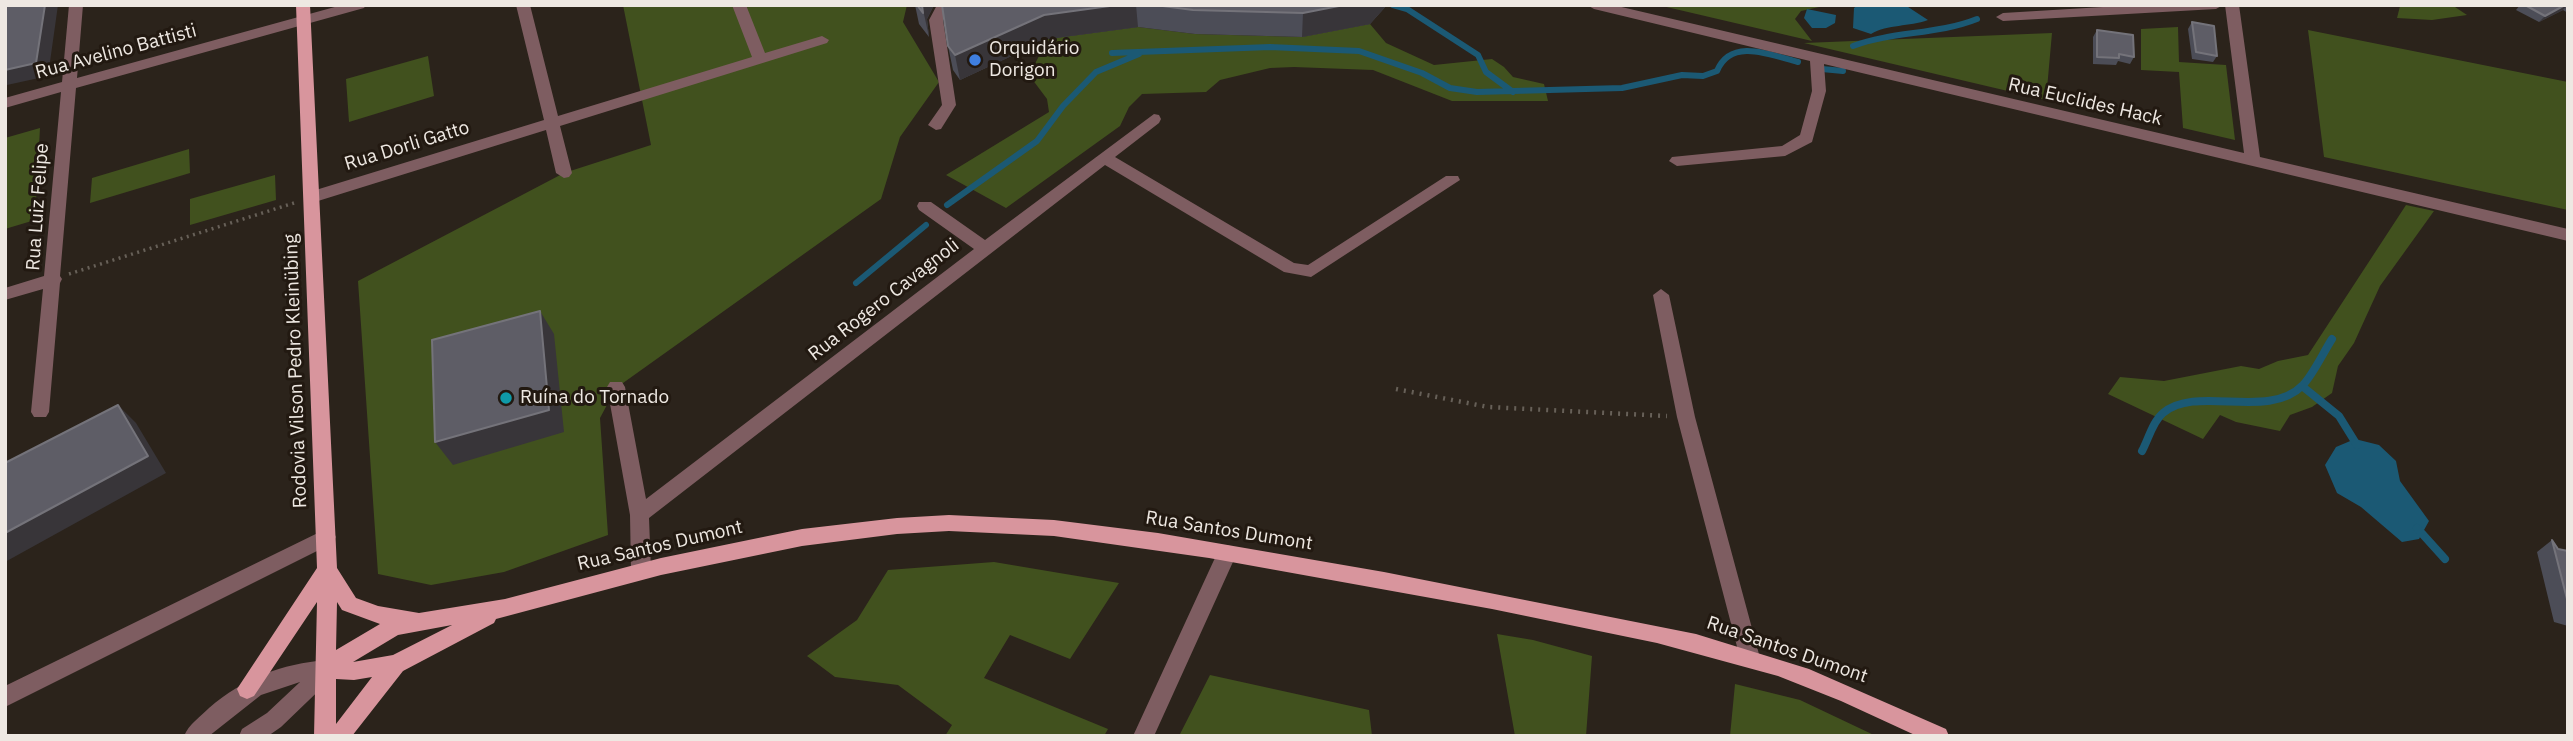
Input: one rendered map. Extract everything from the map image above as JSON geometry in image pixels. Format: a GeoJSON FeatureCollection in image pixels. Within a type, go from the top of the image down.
{"type":"FeatureCollection","features":[{"type":"Feature","properties":{"kind":"main road","name":"Rodovia Vilson Pedro Kleinübing"},"geometry":{"type":"LineString","coordinates":[[303,13],[326,537],[325,736]]}},
{"type":"Feature","properties":{"kind":"main road","name":"Rua Santos Dumont"},"geometry":{"type":"LineString","coordinates":[[327,669],[386,630],[498,611],[641,570],[808,537],[925,525],[980,523],[1077,530],[1227,554],[1560,613],[1686,640],[1751,658],[1877,705],[1939,736]]}},
{"type":"Feature","properties":{"kind":"main road"},"geometry":{"type":"LineString","coordinates":[[247,689],[327,570],[349,604],[377,615],[428,621]]}},
{"type":"Feature","properties":{"kind":"main road","name":"Rua Santos Dumont"},"geometry":{"type":"LineString","coordinates":[[327,669],[354,671],[396,664],[498,611]]}},
{"type":"Feature","properties":{"kind":"main road"},"geometry":{"type":"LineString","coordinates":[[340,736],[352,716],[396,664]]}},
{"type":"Feature","properties":{"kind":"street","name":"Rua Luiz Felipe"},"geometry":{"type":"LineString","coordinates":[[40,412],[54,279],[76,5]]}},
{"type":"Feature","properties":{"kind":"street","name":"Rua Avelino Battisti"},"geometry":{"type":"LineString","coordinates":[[5,103],[303,13],[359,5]]}},
{"type":"Feature","properties":{"kind":"street"},"geometry":{"type":"LineString","coordinates":[[523,5],[565,173]]}},
{"type":"Feature","properties":{"kind":"street"},"geometry":{"type":"LineString","coordinates":[[739,5],[760,59]]}},
{"type":"Feature","properties":{"kind":"street"},"geometry":{"type":"LineString","coordinates":[[936,125],[948,105],[936,20],[944,5]]}},
{"type":"Feature","properties":{"kind":"street","name":"Rua Euclides Hack"},"geometry":{"type":"LineString","coordinates":[[1594,5],[2568,236]]}},
{"type":"Feature","properties":{"kind":"street"},"geometry":{"type":"LineString","coordinates":[[2003,17],[2139,7],[2216,5]]}},
{"type":"Feature","properties":{"kind":"street"},"geometry":{"type":"LineString","coordinates":[[2232,5],[2253,161]]}},
{"type":"Feature","properties":{"kind":"street","name":"Rua Dorli Gatto"},"geometry":{"type":"LineString","coordinates":[[312,197],[822,40]]}},
{"type":"Feature","properties":{"kind":"street"},"geometry":{"type":"LineString","coordinates":[[1677,161],[1785,150],[1807,138],[1819,91],[1817,60]]}},
{"type":"Feature","properties":{"kind":"street","name":"Rua Rogero Cavagnoli"},"geometry":{"type":"LineString","coordinates":[[639,515],[699,472],[984,248],[1154,119]]}},
{"type":"Feature","properties":{"kind":"street"},"geometry":{"type":"LineString","coordinates":[[1104,157],[1290,268],[1311,271],[1452,180]]}},
{"type":"Feature","properties":{"kind":"street"},"geometry":{"type":"LineString","coordinates":[[925,206],[984,248]]}},
{"type":"Feature","properties":{"kind":"street"},"geometry":{"type":"LineString","coordinates":[[5,294],[54,279]]}},
{"type":"Feature","properties":{"kind":"street"},"geometry":{"type":"LineString","coordinates":[[1661,296],[1686,417],[1751,658]]}},
{"type":"Feature","properties":{"kind":"street"},"geometry":{"type":"LineString","coordinates":[[616,387],[639,515],[641,570]]}},
{"type":"Feature","properties":{"kind":"street"},"geometry":{"type":"LineString","coordinates":[[5,697],[326,537]]}},
{"type":"Feature","properties":{"kind":"street"},"geometry":{"type":"LineString","coordinates":[[1143,736],[1227,554]]}},
{"type":"Feature","properties":{"kind":"street"},"geometry":{"type":"LineString","coordinates":[[194,736],[247,689],[293,671],[327,669]]}},
{"type":"Feature","properties":{"kind":"street"},"geometry":{"type":"LineString","coordinates":[[249,736],[274,720],[327,669]]}},
{"type":"Feature","properties":{"kind":"path"},"geometry":{"type":"LineString","coordinates":[[54,279],[312,197]]}},
{"type":"Feature","properties":{"kind":"path"},"geometry":{"type":"LineString","coordinates":[[1396,389],[1488,407],[1686,417]]}},
{"type":"Feature","properties":{"kind":"green space"},"geometry":{"type":"Polygon","coordinates":[[[623,5],[907,5],[903,22],[939,82],[900,137],[881,199],[616,388],[600,418],[608,535],[504,572],[431,585],[378,574],[358,281],[564,173],[651,145],[623,5]]]}},
{"type":"Feature","properties":{"kind":"green space"},"geometry":{"type":"Polygon","coordinates":[[[1658,5],[1819,7],[1801,11],[1795,19],[1812,41],[1658,5]]]}},
{"type":"Feature","properties":{"kind":"green space"},"geometry":{"type":"Polygon","coordinates":[[[2400,6],[2455,7],[2467,15],[2432,20],[2397,18],[2400,6]]]}},
{"type":"Feature","properties":{"kind":"green space"},"geometry":{"type":"Polygon","coordinates":[[[1370,24],[1386,43],[1434,65],[1492,59],[1513,77],[1544,84],[1548,101],[1452,101],[1373,70],[1270,68],[1220,80],[1206,92],[1142,94],[1129,107],[1120,126],[1006,208],[946,175],[1049,112],[1047,99],[1029,75],[1048,39],[1138,27],[1195,34],[1302,37],[1370,24]]]}},
{"type":"Feature","properties":{"kind":"green space"},"geometry":{"type":"Polygon","coordinates":[[[2178,27],[2179,62],[2226,65],[2235,140],[2183,128],[2179,72],[2141,70],[2141,29],[2178,27]]]}},
{"type":"Feature","properties":{"kind":"green space"},"geometry":{"type":"Polygon","coordinates":[[[2308,30],[2568,82],[2568,210],[2324,157],[2308,30]]]}},
{"type":"Feature","properties":{"kind":"green space"},"geometry":{"type":"Polygon","coordinates":[[[2052,33],[2046,100],[1804,43],[2052,33]]]}},
{"type":"Feature","properties":{"kind":"green space"},"geometry":{"type":"Polygon","coordinates":[[[428,56],[434,96],[349,122],[346,79],[428,56]]]}},
{"type":"Feature","properties":{"kind":"green space"},"geometry":{"type":"Polygon","coordinates":[[[40,128],[35,220],[5,229],[5,138],[40,128]]]}},
{"type":"Feature","properties":{"kind":"green space"},"geometry":{"type":"Polygon","coordinates":[[[189,149],[190,173],[90,203],[92,178],[189,149]]]}},
{"type":"Feature","properties":{"kind":"green space"},"geometry":{"type":"Polygon","coordinates":[[[275,175],[276,200],[190,225],[190,199],[275,175]]]}},
{"type":"Feature","properties":{"kind":"green space"},"geometry":{"type":"Polygon","coordinates":[[[2406,205],[2434,211],[2380,286],[2354,343],[2338,366],[2332,393],[2312,407],[2290,415],[2280,431],[2236,422],[2220,415],[2203,439],[2108,394],[2120,377],[2164,381],[2241,366],[2259,369],[2278,361],[2308,355],[2406,205]]]}},
{"type":"Feature","properties":{"kind":"green space"},"geometry":{"type":"Polygon","coordinates":[[[994,562],[1119,583],[1070,659],[1010,635],[984,678],[1108,729],[1104,736],[945,736],[952,725],[898,685],[835,677],[807,656],[857,620],[888,570],[994,562]]]}},
{"type":"Feature","properties":{"kind":"green space"},"geometry":{"type":"Polygon","coordinates":[[[1497,634],[1533,640],[1592,656],[1586,736],[1515,736],[1497,634]]]}},
{"type":"Feature","properties":{"kind":"green space"},"geometry":{"type":"Polygon","coordinates":[[[1210,675],[1369,710],[1372,736],[1179,736],[1210,675]]]}},
{"type":"Feature","properties":{"kind":"green space"},"geometry":{"type":"Polygon","coordinates":[[[1735,684],[1800,700],[1876,736],[1730,736],[1735,684]]]}},
{"type":"Feature","properties":{"kind":"water"},"geometry":{"type":"Polygon","coordinates":[[[1858,5],[1905,5],[1928,20],[1871,34],[1853,28],[1854,8],[1858,5]]]}},
{"type":"Feature","properties":{"kind":"water"},"geometry":{"type":"Polygon","coordinates":[[[1807,9],[1836,15],[1835,23],[1826,28],[1812,28],[1804,18],[1807,9]]]}},
{"type":"Feature","properties":{"kind":"water"},"geometry":{"type":"Polygon","coordinates":[[[2355,439],[2379,445],[2396,461],[2400,481],[2429,521],[2419,539],[2402,542],[2361,507],[2337,493],[2325,465],[2336,447],[2355,439]]]}},
{"type":"Feature","properties":{"kind":"building"},"geometry":{"type":"Polygon","coordinates":[[[5,5],[45,5],[36,63],[5,70],[5,5]]]}},
{"type":"Feature","properties":{"kind":"building"},"geometry":{"type":"Polygon","coordinates":[[[942,5],[1117,5],[1044,15],[955,55],[948,46],[942,5]]]}},
{"type":"Feature","properties":{"kind":"building"},"geometry":{"type":"Polygon","coordinates":[[[1155,5],[1344,5],[1303,13],[1193,10],[1155,5]]]}},
{"type":"Feature","properties":{"kind":"building"},"geometry":{"type":"Polygon","coordinates":[[[2525,5],[2565,5],[2545,16],[2525,5]]]}},
{"type":"Feature","properties":{"kind":"building"},"geometry":{"type":"Polygon","coordinates":[[[2192,22],[2214,26],[2217,56],[2196,52],[2192,22]]]}},
{"type":"Feature","properties":{"kind":"building"},"geometry":{"type":"Polygon","coordinates":[[[2097,30],[2133,35],[2134,57],[2119,54],[2119,58],[2097,57],[2097,30]]]}},
{"type":"Feature","properties":{"kind":"building","name":"Ruína do Tornado"},"geometry":{"type":"Polygon","coordinates":[[[540,311],[549,410],[435,442],[432,340],[540,311]]]}},
{"type":"Feature","properties":{"kind":"building"},"geometry":{"type":"Polygon","coordinates":[[[118,405],[148,456],[5,533],[5,463],[118,405]]]}},
{"type":"Feature","properties":{"kind":"building"},"geometry":{"type":"Polygon","coordinates":[[[2552,540],[2558,549],[2568,551],[2568,603],[2552,540]]]}},
{"type":"Feature","properties":{"kind":"waterway"},"geometry":{"type":"LineString","coordinates":[[1393,5],[1407,9],[1478,55],[1486,72],[1512,91]]}},
{"type":"Feature","properties":{"kind":"waterway"},"geometry":{"type":"LineString","coordinates":[[1853,46],[1946,28],[1977,19]]}},
{"type":"Feature","properties":{"kind":"waterway"},"geometry":{"type":"LineString","coordinates":[[1112,53],[1270,47],[1359,51],[1422,73],[1450,88],[1477,92],[1512,91]]}},
{"type":"Feature","properties":{"kind":"waterway"},"geometry":{"type":"LineString","coordinates":[[1512,91],[1622,88],[1682,75],[1703,76],[1717,71],[1723,61],[1742,51],[1764,53],[1798,62]]}},
{"type":"Feature","properties":{"kind":"waterway"},"geometry":{"type":"LineString","coordinates":[[947,205],[1037,141],[1063,106],[1096,72],[1139,54]]}},
{"type":"Feature","properties":{"kind":"waterway"},"geometry":{"type":"LineString","coordinates":[[1822,69],[1843,71]]}},
{"type":"Feature","properties":{"kind":"waterway"},"geometry":{"type":"LineString","coordinates":[[856,283],[926,225]]}},
{"type":"Feature","properties":{"kind":"waterway"},"geometry":{"type":"LineString","coordinates":[[2142,451],[2159,416],[2177,405],[2194,401],[2252,402],[2288,395],[2307,380],[2332,339]]}},
{"type":"Feature","properties":{"kind":"waterway"},"geometry":{"type":"LineString","coordinates":[[2302,386],[2339,416],[2357,445]]}},
{"type":"Feature","properties":{"kind":"waterway"},"geometry":{"type":"LineString","coordinates":[[2417,528],[2445,559]]}},
{"type":"Feature","properties":{"kind":"place","name":"Orquidário Dorigon"},"geometry":{"type":"Point","coordinates":[975,60]}},
{"type":"Feature","properties":{"kind":"place","name":"Ruína do Tornado"},"geometry":{"type":"Point","coordinates":[506,398]}}]}
